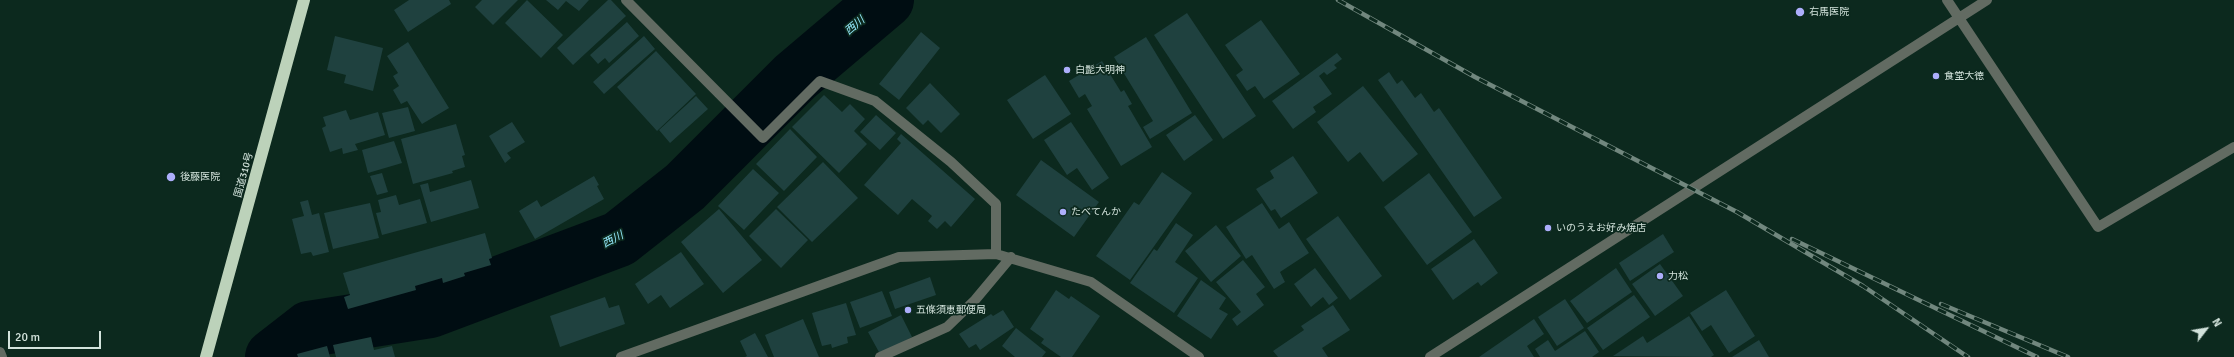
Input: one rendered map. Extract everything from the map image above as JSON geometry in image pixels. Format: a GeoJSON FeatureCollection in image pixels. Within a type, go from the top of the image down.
{"type":"FeatureCollection","features":[{"type":"Feature","properties":{"kind":"highway","name":"国道310号"},"geometry":{"type":"LineString","coordinates":[[206,357],[304,0]]}},
{"type":"Feature","properties":{"kind":"street"},"geometry":{"type":"LineString","coordinates":[[626,0],[763,138],[820,81],[875,101],[951,162],[996,204],[996,254]]}},
{"type":"Feature","properties":{"kind":"street"},"geometry":{"type":"LineString","coordinates":[[1947,0],[2098,227],[2234,147]]}},
{"type":"Feature","properties":{"kind":"street"},"geometry":{"type":"LineString","coordinates":[[1430,357],[1698,183],[1987,0]]}},
{"type":"Feature","properties":{"kind":"street"},"geometry":{"type":"LineString","coordinates":[[621,357],[899,257],[996,254],[1011,257],[1092,282],[1199,357]]}},
{"type":"Feature","properties":{"kind":"street"},"geometry":{"type":"LineString","coordinates":[[880,357],[947,327],[975,300],[1011,257]]}},
{"type":"Feature","properties":{"kind":"street"},"geometry":{"type":"LineString","coordinates":[[0,352],[2,357]]}},
{"type":"Feature","properties":{"kind":"building"},"geometry":{"type":"Polygon","coordinates":[[[409,0],[449,0],[451,4],[408,32],[394,10],[409,0]]]}},
{"type":"Feature","properties":{"kind":"building"},"geometry":{"type":"Polygon","coordinates":[[[482,0],[518,0],[493,25],[475,7],[482,0]]]}},
{"type":"Feature","properties":{"kind":"building"},"geometry":{"type":"Polygon","coordinates":[[[527,0],[563,35],[541,58],[505,23],[527,0]]]}},
{"type":"Feature","properties":{"kind":"building"},"geometry":{"type":"Polygon","coordinates":[[[546,0],[589,0],[579,11],[566,1],[558,10],[546,0]]]}},
{"type":"Feature","properties":{"kind":"building"},"geometry":{"type":"Polygon","coordinates":[[[608,0],[611,0],[626,16],[573,65],[557,48],[608,0]]]}},
{"type":"Feature","properties":{"kind":"building"},"geometry":{"type":"Polygon","coordinates":[[[1187,13],[1256,116],[1223,139],[1154,35],[1187,13]]]}},
{"type":"Feature","properties":{"kind":"building"},"geometry":{"type":"Polygon","coordinates":[[[1261,20],[1300,74],[1264,99],[1255,86],[1247,91],[1236,75],[1243,70],[1225,45],[1261,20]]]}},
{"type":"Feature","properties":{"kind":"building"},"geometry":{"type":"Polygon","coordinates":[[[627,22],[639,36],[609,63],[605,58],[598,64],[590,55],[627,22]]]}},
{"type":"Feature","properties":{"kind":"building"},"geometry":{"type":"Polygon","coordinates":[[[921,32],[940,48],[899,100],[879,84],[921,32]]]}},
{"type":"Feature","properties":{"kind":"building"},"geometry":{"type":"Polygon","coordinates":[[[335,36],[383,48],[373,91],[344,83],[346,75],[327,70],[335,36]]]}},
{"type":"Feature","properties":{"kind":"building"},"geometry":{"type":"Polygon","coordinates":[[[644,36],[655,49],[604,94],[593,82],[644,36]]]}},
{"type":"Feature","properties":{"kind":"building"},"geometry":{"type":"Polygon","coordinates":[[[1146,37],[1192,113],[1150,139],[1143,127],[1153,121],[1114,57],[1146,37]]]}},
{"type":"Feature","properties":{"kind":"building"},"geometry":{"type":"Polygon","coordinates":[[[408,42],[449,108],[422,124],[407,101],[401,104],[393,90],[399,86],[393,76],[398,73],[387,56],[408,42]]]}},
{"type":"Feature","properties":{"kind":"building"},"geometry":{"type":"Polygon","coordinates":[[[656,51],[696,94],[657,131],[617,87],[656,51]]]}},
{"type":"Feature","properties":{"kind":"building"},"geometry":{"type":"Polygon","coordinates":[[[1337,53],[1342,59],[1334,65],[1337,68],[1327,75],[1324,72],[1319,76],[1332,94],[1313,107],[1316,112],[1293,129],[1272,101],[1337,53]]]}},
{"type":"Feature","properties":{"kind":"building"},"geometry":{"type":"Polygon","coordinates":[[[1102,61],[1121,92],[1124,90],[1132,104],[1128,106],[1152,147],[1121,166],[1087,109],[1092,106],[1085,94],[1079,98],[1069,81],[1102,61]]]}},
{"type":"Feature","properties":{"kind":"building"},"geometry":{"type":"Polygon","coordinates":[[[1389,72],[1397,84],[1402,80],[1415,98],[1421,93],[1434,112],[1439,108],[1502,198],[1474,217],[1378,80],[1389,72]]]}},
{"type":"Feature","properties":{"kind":"building"},"geometry":{"type":"Polygon","coordinates":[[[1045,75],[1071,114],[1033,139],[1007,100],[1045,75]]]}},
{"type":"Feature","properties":{"kind":"building"},"geometry":{"type":"Polygon","coordinates":[[[930,83],[960,114],[941,133],[928,120],[923,125],[906,108],[930,83]]]}},
{"type":"Feature","properties":{"kind":"building"},"geometry":{"type":"Polygon","coordinates":[[[1363,86],[1418,154],[1383,182],[1360,152],[1348,162],[1317,122],[1363,86]]]}},
{"type":"Feature","properties":{"kind":"building"},"geometry":{"type":"Polygon","coordinates":[[[824,95],[842,112],[850,104],[865,119],[854,131],[867,144],[839,173],[792,127],[824,95]]]}},
{"type":"Feature","properties":{"kind":"building"},"geometry":{"type":"Polygon","coordinates":[[[696,96],[708,109],[670,143],[659,130],[696,96]]]}},
{"type":"Feature","properties":{"kind":"building"},"geometry":{"type":"Polygon","coordinates":[[[408,107],[415,131],[389,138],[382,113],[408,107]]]}},
{"type":"Feature","properties":{"kind":"building"},"geometry":{"type":"Polygon","coordinates":[[[346,110],[350,120],[378,112],[385,135],[355,144],[358,150],[343,154],[342,148],[330,152],[322,128],[326,126],[323,117],[346,110]]]}},
{"type":"Feature","properties":{"kind":"building"},"geometry":{"type":"Polygon","coordinates":[[[876,115],[896,133],[880,150],[860,132],[876,115]]]}},
{"type":"Feature","properties":{"kind":"building"},"geometry":{"type":"Polygon","coordinates":[[[1195,115],[1213,140],[1184,161],[1166,135],[1195,115]]]}},
{"type":"Feature","properties":{"kind":"building"},"geometry":{"type":"Polygon","coordinates":[[[512,122],[525,142],[507,153],[511,158],[505,163],[489,136],[512,122]]]}},
{"type":"Feature","properties":{"kind":"building"},"geometry":{"type":"Polygon","coordinates":[[[1071,122],[1109,178],[1092,190],[1077,168],[1067,175],[1044,140],[1071,122]]]}},
{"type":"Feature","properties":{"kind":"building"},"geometry":{"type":"Polygon","coordinates":[[[456,124],[465,155],[462,156],[465,167],[452,171],[453,173],[413,184],[401,139],[456,124]]]}},
{"type":"Feature","properties":{"kind":"building"},"geometry":{"type":"Polygon","coordinates":[[[790,129],[817,157],[784,191],[756,164],[790,129]]]}},
{"type":"Feature","properties":{"kind":"building"},"geometry":{"type":"Polygon","coordinates":[[[901,134],[975,199],[951,227],[945,221],[937,229],[928,221],[932,216],[912,199],[898,215],[864,185],[901,143],[897,139],[901,134]]]}},
{"type":"Feature","properties":{"kind":"building"},"geometry":{"type":"Polygon","coordinates":[[[394,141],[402,163],[368,173],[362,150],[394,141]]]}},
{"type":"Feature","properties":{"kind":"building"},"geometry":{"type":"Polygon","coordinates":[[[1293,156],[1318,193],[1281,218],[1275,209],[1271,211],[1256,189],[1274,178],[1270,171],[1293,156]]]}},
{"type":"Feature","properties":{"kind":"building"},"geometry":{"type":"Polygon","coordinates":[[[1041,160],[1099,202],[1074,237],[1016,195],[1041,160]]]}},
{"type":"Feature","properties":{"kind":"building"},"geometry":{"type":"Polygon","coordinates":[[[823,162],[858,198],[812,242],[777,207],[823,162]]]}},
{"type":"Feature","properties":{"kind":"building"},"geometry":{"type":"Polygon","coordinates":[[[753,169],[779,193],[744,230],[718,206],[753,169]]]}},
{"type":"Feature","properties":{"kind":"building"},"geometry":{"type":"Polygon","coordinates":[[[1162,172],[1192,193],[1130,280],[1096,256],[1134,202],[1139,205],[1162,172]]]}},
{"type":"Feature","properties":{"kind":"building"},"geometry":{"type":"Polygon","coordinates":[[[382,173],[388,192],[377,195],[370,176],[382,173]]]}},
{"type":"Feature","properties":{"kind":"building"},"geometry":{"type":"Polygon","coordinates":[[[1429,173],[1472,232],[1427,265],[1384,207],[1429,173]]]}},
{"type":"Feature","properties":{"kind":"building"},"geometry":{"type":"Polygon","coordinates":[[[594,176],[599,185],[597,186],[604,199],[535,239],[519,211],[537,200],[541,207],[594,176]]]}},
{"type":"Feature","properties":{"kind":"building"},"geometry":{"type":"Polygon","coordinates":[[[471,180],[479,208],[431,222],[420,185],[428,183],[430,192],[471,180]]]}},
{"type":"Feature","properties":{"kind":"building"},"geometry":{"type":"Polygon","coordinates":[[[396,195],[399,205],[420,199],[427,223],[382,235],[376,213],[381,212],[378,200],[396,195]]]}},
{"type":"Feature","properties":{"kind":"building"},"geometry":{"type":"Polygon","coordinates":[[[308,200],[312,215],[319,213],[329,252],[313,256],[311,252],[301,254],[292,219],[304,216],[300,202],[308,200]]]}},
{"type":"Feature","properties":{"kind":"building"},"geometry":{"type":"Polygon","coordinates":[[[370,203],[379,238],[333,249],[324,213],[370,203]]]}},
{"type":"Feature","properties":{"kind":"building"},"geometry":{"type":"Polygon","coordinates":[[[1262,203],[1279,229],[1289,222],[1309,253],[1280,272],[1285,282],[1274,289],[1252,255],[1246,259],[1226,227],[1262,203]]]}},
{"type":"Feature","properties":{"kind":"building"},"geometry":{"type":"Polygon","coordinates":[[[719,209],[762,260],[723,293],[681,242],[719,209]]]}},
{"type":"Feature","properties":{"kind":"building"},"geometry":{"type":"Polygon","coordinates":[[[776,209],[808,240],[781,268],[749,236],[776,209]]]}},
{"type":"Feature","properties":{"kind":"building"},"geometry":{"type":"Polygon","coordinates":[[[1338,216],[1382,276],[1350,300],[1306,239],[1338,216]]]}},
{"type":"Feature","properties":{"kind":"building"},"geometry":{"type":"Polygon","coordinates":[[[1176,223],[1193,235],[1175,262],[1198,278],[1174,313],[1130,283],[1154,249],[1157,251],[1176,223]]]}},
{"type":"Feature","properties":{"kind":"building"},"geometry":{"type":"Polygon","coordinates":[[[1216,225],[1241,256],[1211,282],[1185,251],[1216,225]]]}},
{"type":"Feature","properties":{"kind":"building"},"geometry":{"type":"Polygon","coordinates":[[[485,233],[492,258],[489,259],[491,265],[464,273],[465,276],[443,283],[442,278],[415,286],[416,290],[348,309],[344,297],[350,295],[343,273],[485,233]]]}},
{"type":"Feature","properties":{"kind":"building"},"geometry":{"type":"Polygon","coordinates":[[[1663,234],[1674,252],[1630,281],[1619,263],[1663,234]]]}},
{"type":"Feature","properties":{"kind":"building"},"geometry":{"type":"Polygon","coordinates":[[[1474,239],[1498,273],[1481,286],[1478,282],[1453,300],[1431,269],[1474,239]]]}},
{"type":"Feature","properties":{"kind":"building"},"geometry":{"type":"Polygon","coordinates":[[[681,252],[704,284],[670,308],[661,295],[648,304],[635,284],[681,252]]]}},
{"type":"Feature","properties":{"kind":"building"},"geometry":{"type":"Polygon","coordinates":[[[1243,260],[1265,287],[1256,294],[1264,305],[1237,326],[1232,319],[1241,312],[1216,282],[1243,260]]]}},
{"type":"Feature","properties":{"kind":"building"},"geometry":{"type":"Polygon","coordinates":[[[1660,264],[1683,296],[1655,316],[1632,284],[1660,264]]]}},
{"type":"Feature","properties":{"kind":"building"},"geometry":{"type":"Polygon","coordinates":[[[1315,268],[1338,298],[1329,305],[1323,297],[1311,307],[1294,284],[1315,268]]]}},
{"type":"Feature","properties":{"kind":"building"},"geometry":{"type":"Polygon","coordinates":[[[1616,268],[1632,292],[1587,323],[1570,301],[1616,268]]]}},
{"type":"Feature","properties":{"kind":"building"},"geometry":{"type":"Polygon","coordinates":[[[930,277],[936,295],[895,309],[889,292],[930,277]]]}},
{"type":"Feature","properties":{"kind":"building"},"geometry":{"type":"Polygon","coordinates":[[[1201,280],[1226,298],[1219,309],[1228,314],[1211,339],[1177,316],[1201,280]]]}},
{"type":"Feature","properties":{"kind":"building"},"geometry":{"type":"Polygon","coordinates":[[[1056,290],[1069,299],[1071,296],[1100,316],[1072,357],[1061,357],[1041,343],[1044,339],[1030,329],[1056,290]]]}},
{"type":"Feature","properties":{"kind":"building"},"geometry":{"type":"Polygon","coordinates":[[[1726,290],[1755,336],[1729,353],[1711,325],[1702,331],[1690,313],[1726,290]]]}},
{"type":"Feature","properties":{"kind":"building"},"geometry":{"type":"Polygon","coordinates":[[[882,291],[892,316],[860,328],[850,302],[882,291]]]}},
{"type":"Feature","properties":{"kind":"building"},"geometry":{"type":"Polygon","coordinates":[[[1634,295],[1650,317],[1603,350],[1587,328],[1634,295]]]}},
{"type":"Feature","properties":{"kind":"building"},"geometry":{"type":"Polygon","coordinates":[[[605,297],[609,308],[619,305],[625,324],[560,347],[550,316],[605,297]]]}},
{"type":"Feature","properties":{"kind":"building"},"geometry":{"type":"Polygon","coordinates":[[[1565,299],[1584,328],[1557,346],[1538,317],[1565,299]]]}},
{"type":"Feature","properties":{"kind":"building"},"geometry":{"type":"Polygon","coordinates":[[[846,303],[856,335],[847,337],[848,343],[832,348],[831,344],[822,346],[812,313],[846,303]]]}},
{"type":"Feature","properties":{"kind":"building"},"geometry":{"type":"Polygon","coordinates":[[[1333,305],[1350,330],[1322,348],[1328,357],[1278,357],[1273,351],[1304,330],[1301,326],[1333,305]]]}},
{"type":"Feature","properties":{"kind":"building"},"geometry":{"type":"Polygon","coordinates":[[[1003,310],[1014,327],[980,350],[976,344],[969,348],[959,334],[991,314],[993,316],[1003,310]]]}},
{"type":"Feature","properties":{"kind":"building"},"geometry":{"type":"Polygon","coordinates":[[[901,315],[912,337],[880,354],[868,332],[901,315]]]}},
{"type":"Feature","properties":{"kind":"building"},"geometry":{"type":"Polygon","coordinates":[[[1689,316],[1714,355],[1711,357],[1613,356],[1643,336],[1647,343],[1689,316]]]}},
{"type":"Feature","properties":{"kind":"building"},"geometry":{"type":"Polygon","coordinates":[[[803,319],[819,357],[774,357],[765,335],[803,319]]]}},
{"type":"Feature","properties":{"kind":"building"},"geometry":{"type":"Polygon","coordinates":[[[1534,319],[1544,334],[1527,346],[1534,357],[1479,357],[1534,319]]]}},
{"type":"Feature","properties":{"kind":"building"},"geometry":{"type":"Polygon","coordinates":[[[1016,328],[1046,352],[1042,357],[1015,357],[1002,346],[1016,328]]]}},
{"type":"Feature","properties":{"kind":"building"},"geometry":{"type":"Polygon","coordinates":[[[1585,331],[1599,352],[1592,357],[1540,357],[1535,349],[1548,340],[1555,351],[1585,331]]]}},
{"type":"Feature","properties":{"kind":"building"},"geometry":{"type":"Polygon","coordinates":[[[755,333],[768,357],[745,357],[747,356],[740,341],[755,333]]]}},
{"type":"Feature","properties":{"kind":"building"},"geometry":{"type":"Polygon","coordinates":[[[371,337],[374,350],[392,346],[395,357],[336,357],[333,345],[371,337]]]}},
{"type":"Feature","properties":{"kind":"building"},"geometry":{"type":"Polygon","coordinates":[[[1759,340],[1769,357],[1732,357],[1759,340]]]}},
{"type":"Feature","properties":{"kind":"building"},"geometry":{"type":"Polygon","coordinates":[[[327,346],[330,357],[298,357],[297,354],[327,346]]]}},
{"type":"Feature","properties":{"kind":"waterway","name":"西川"},"geometry":{"type":"LineString","coordinates":[[273,357],[309,329],[430,310],[619,239],[685,187],[795,77],[886,0]]}},
{"type":"Feature","properties":{"kind":"railway"},"geometry":{"type":"LineString","coordinates":[[1338,0],[1475,77],[1737,212],[1863,286],[1968,357]]}},
{"type":"Feature","properties":{"kind":"railway"},"geometry":{"type":"LineString","coordinates":[[1792,239],[2037,357]]}},
{"type":"Feature","properties":{"kind":"railway"},"geometry":{"type":"LineString","coordinates":[[1941,304],[2068,357]]}},
{"type":"Feature","properties":{"kind":"place","name":"右馬医院"},"geometry":{"type":"Point","coordinates":[1800,12]}},
{"type":"Feature","properties":{"kind":"place","name":"白髭大明神"},"geometry":{"type":"Point","coordinates":[1067,70]}},
{"type":"Feature","properties":{"kind":"place","name":"食堂大徳"},"geometry":{"type":"Point","coordinates":[1936,76]}},
{"type":"Feature","properties":{"kind":"place","name":"後藤医院"},"geometry":{"type":"Point","coordinates":[171,177]}},
{"type":"Feature","properties":{"kind":"place","name":"たべてんか"},"geometry":{"type":"Point","coordinates":[1063,212]}},
{"type":"Feature","properties":{"kind":"place","name":"いのうえお好み焼店"},"geometry":{"type":"Point","coordinates":[1548,228]}},
{"type":"Feature","properties":{"kind":"place","name":"力松"},"geometry":{"type":"Point","coordinates":[1660,276]}},
{"type":"Feature","properties":{"kind":"place","name":"五條須恵郵便局"},"geometry":{"type":"Point","coordinates":[908,310]}}]}
